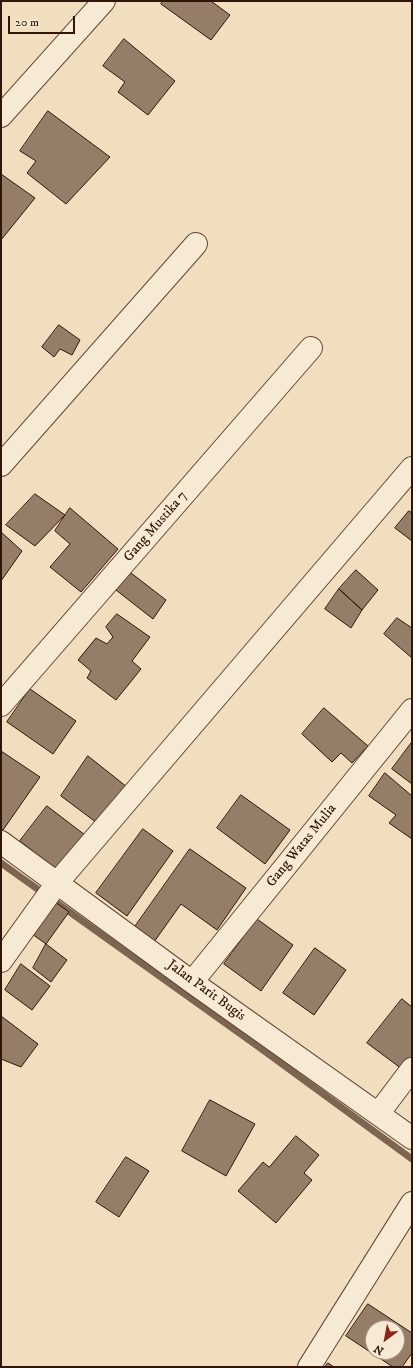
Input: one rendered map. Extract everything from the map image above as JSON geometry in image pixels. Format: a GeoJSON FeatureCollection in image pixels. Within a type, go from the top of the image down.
{"type":"FeatureCollection","features":[{"type":"Feature","properties":{"kind":"street"},"geometry":{"type":"LineString","coordinates":[[1,116],[104,1]]}},
{"type":"Feature","properties":{"kind":"street"},"geometry":{"type":"LineString","coordinates":[[1,465],[196,244]]}},
{"type":"Feature","properties":{"kind":"street","name":"Gang Mustika 7"},"geometry":{"type":"LineString","coordinates":[[1,705],[311,348]]}},
{"type":"Feature","properties":{"kind":"street"},"geometry":{"type":"LineString","coordinates":[[1,960],[57,884],[412,468]]}},
{"type":"Feature","properties":{"kind":"street","name":"Gang Watas Mulia"},"geometry":{"type":"LineString","coordinates":[[192,982],[412,710]]}},
{"type":"Feature","properties":{"kind":"street","name":"Jalan Parit Bugis"},"geometry":{"type":"LineString","coordinates":[[1,842],[192,982],[412,1138]]}},
{"type":"Feature","properties":{"kind":"street"},"geometry":{"type":"LineString","coordinates":[[378,1114],[412,1069]]}},
{"type":"Feature","properties":{"kind":"street"},"geometry":{"type":"LineString","coordinates":[[309,1367],[412,1204]]}},
{"type":"Feature","properties":{"kind":"building"},"geometry":{"type":"Polygon","coordinates":[[[163,1],[211,1],[230,15],[211,40],[161,4],[163,1]]]}},
{"type":"Feature","properties":{"kind":"building"},"geometry":{"type":"Polygon","coordinates":[[[124,39],[175,81],[148,115],[118,92],[125,82],[103,66],[124,39]]]}},
{"type":"Feature","properties":{"kind":"building"},"geometry":{"type":"Polygon","coordinates":[[[48,111],[110,157],[66,204],[27,173],[36,161],[20,151],[48,111]]]}},
{"type":"Feature","properties":{"kind":"building"},"geometry":{"type":"Polygon","coordinates":[[[1,174],[35,198],[1,240],[1,174]]]}},
{"type":"Feature","properties":{"kind":"building"},"geometry":{"type":"Polygon","coordinates":[[[59,325],[80,340],[72,355],[60,349],[54,357],[42,347],[59,325]]]}},
{"type":"Feature","properties":{"kind":"building"},"geometry":{"type":"Polygon","coordinates":[[[35,494],[65,515],[35,546],[6,525],[35,494]]]}},
{"type":"Feature","properties":{"kind":"building"},"geometry":{"type":"Polygon","coordinates":[[[70,508],[118,549],[81,592],[50,567],[70,544],[55,531],[70,508]]]}},
{"type":"Feature","properties":{"kind":"building"},"geometry":{"type":"Polygon","coordinates":[[[409,511],[412,513],[412,541],[395,528],[409,511]]]}},
{"type":"Feature","properties":{"kind":"building"},"geometry":{"type":"Polygon","coordinates":[[[1,532],[22,551],[1,581],[1,532]]]}},
{"type":"Feature","properties":{"kind":"building"},"geometry":{"type":"Polygon","coordinates":[[[356,570],[378,590],[362,610],[339,589],[356,570]]]}},
{"type":"Feature","properties":{"kind":"building"},"geometry":{"type":"Polygon","coordinates":[[[131,573],[166,600],[153,619],[116,590],[131,573]]]}},
{"type":"Feature","properties":{"kind":"building"},"geometry":{"type":"Polygon","coordinates":[[[339,589],[362,610],[351,628],[325,609],[339,589]]]}},
{"type":"Feature","properties":{"kind":"building"},"geometry":{"type":"Polygon","coordinates":[[[117,614],[150,637],[132,661],[141,669],[116,700],[87,678],[91,671],[78,660],[96,638],[107,644],[113,637],[106,627],[117,614]]]}},
{"type":"Feature","properties":{"kind":"building"},"geometry":{"type":"Polygon","coordinates":[[[397,618],[412,628],[412,658],[384,634],[397,618]]]}},
{"type":"Feature","properties":{"kind":"building"},"geometry":{"type":"Polygon","coordinates":[[[30,689],[76,721],[53,754],[7,722],[30,689]]]}},
{"type":"Feature","properties":{"kind":"building"},"geometry":{"type":"Polygon","coordinates":[[[324,708],[368,746],[352,763],[341,753],[332,762],[302,734],[324,708]]]}},
{"type":"Feature","properties":{"kind":"building"},"geometry":{"type":"Polygon","coordinates":[[[412,742],[412,784],[392,769],[412,742]]]}},
{"type":"Feature","properties":{"kind":"building"},"geometry":{"type":"Polygon","coordinates":[[[1,751],[40,777],[3,830],[1,829],[1,751]]]}},
{"type":"Feature","properties":{"kind":"building"},"geometry":{"type":"Polygon","coordinates":[[[88,756],[127,787],[97,823],[61,796],[88,756]]]}},
{"type":"Feature","properties":{"kind":"building"},"geometry":{"type":"Polygon","coordinates":[[[385,773],[412,796],[412,839],[389,823],[396,815],[369,796],[385,773]]]}},
{"type":"Feature","properties":{"kind":"building"},"geometry":{"type":"Polygon","coordinates":[[[241,795],[290,830],[265,864],[217,828],[241,795]]]}},
{"type":"Feature","properties":{"kind":"building"},"geometry":{"type":"Polygon","coordinates":[[[47,806],[85,835],[58,871],[20,841],[47,806]]]}},
{"type":"Feature","properties":{"kind":"building"},"geometry":{"type":"Polygon","coordinates":[[[143,829],[173,851],[127,916],[96,893],[143,829]]]}},
{"type":"Feature","properties":{"kind":"building"},"geometry":{"type":"Polygon","coordinates":[[[190,849],[246,888],[217,930],[181,904],[154,942],[134,928],[190,849]]]}},
{"type":"Feature","properties":{"kind":"building"},"geometry":{"type":"Polygon","coordinates":[[[55,902],[69,912],[46,944],[32,934],[55,902]]]}},
{"type":"Feature","properties":{"kind":"building"},"geometry":{"type":"Polygon","coordinates":[[[257,919],[293,945],[261,991],[224,964],[257,919]]]}},
{"type":"Feature","properties":{"kind":"building"},"geometry":{"type":"Polygon","coordinates":[[[46,944],[67,960],[51,982],[33,968],[46,944]]]}},
{"type":"Feature","properties":{"kind":"building"},"geometry":{"type":"Polygon","coordinates":[[[315,948],[346,970],[314,1015],[283,993],[315,948]]]}},
{"type":"Feature","properties":{"kind":"building"},"geometry":{"type":"Polygon","coordinates":[[[21,964],[50,986],[32,1010],[5,990],[21,964]]]}},
{"type":"Feature","properties":{"kind":"building"},"geometry":{"type":"Polygon","coordinates":[[[402,999],[412,1007],[412,1056],[402,1069],[367,1043],[402,999]]]}},
{"type":"Feature","properties":{"kind":"building"},"geometry":{"type":"Polygon","coordinates":[[[1,1016],[38,1044],[21,1067],[1,1059],[1,1016]]]}},
{"type":"Feature","properties":{"kind":"building"},"geometry":{"type":"Polygon","coordinates":[[[210,1100],[255,1124],[226,1176],[182,1151],[210,1100]]]}},
{"type":"Feature","properties":{"kind":"building"},"geometry":{"type":"Polygon","coordinates":[[[296,1136],[319,1155],[304,1173],[312,1180],[276,1223],[238,1191],[263,1162],[269,1167],[296,1136]]]}},
{"type":"Feature","properties":{"kind":"building"},"geometry":{"type":"Polygon","coordinates":[[[126,1157],[149,1171],[119,1217],[96,1202],[126,1157]]]}},
{"type":"Feature","properties":{"kind":"building"},"geometry":{"type":"Polygon","coordinates":[[[368,1304],[392,1320],[365,1320],[365,1349],[346,1336],[368,1304]]]}},
{"type":"Feature","properties":{"kind":"building"},"geometry":{"type":"Polygon","coordinates":[[[405,1328],[412,1333],[412,1353],[402,1367],[393,1367],[382,1360],[405,1360],[405,1328]]]}},
{"type":"Feature","properties":{"kind":"building"},"geometry":{"type":"Polygon","coordinates":[[[328,1363],[334,1367],[325,1367],[328,1363]]]}},
{"type":"Feature","properties":{"kind":"waterway"},"geometry":{"type":"LineString","coordinates":[[1,863],[256,1045],[412,1159]]}}]}
